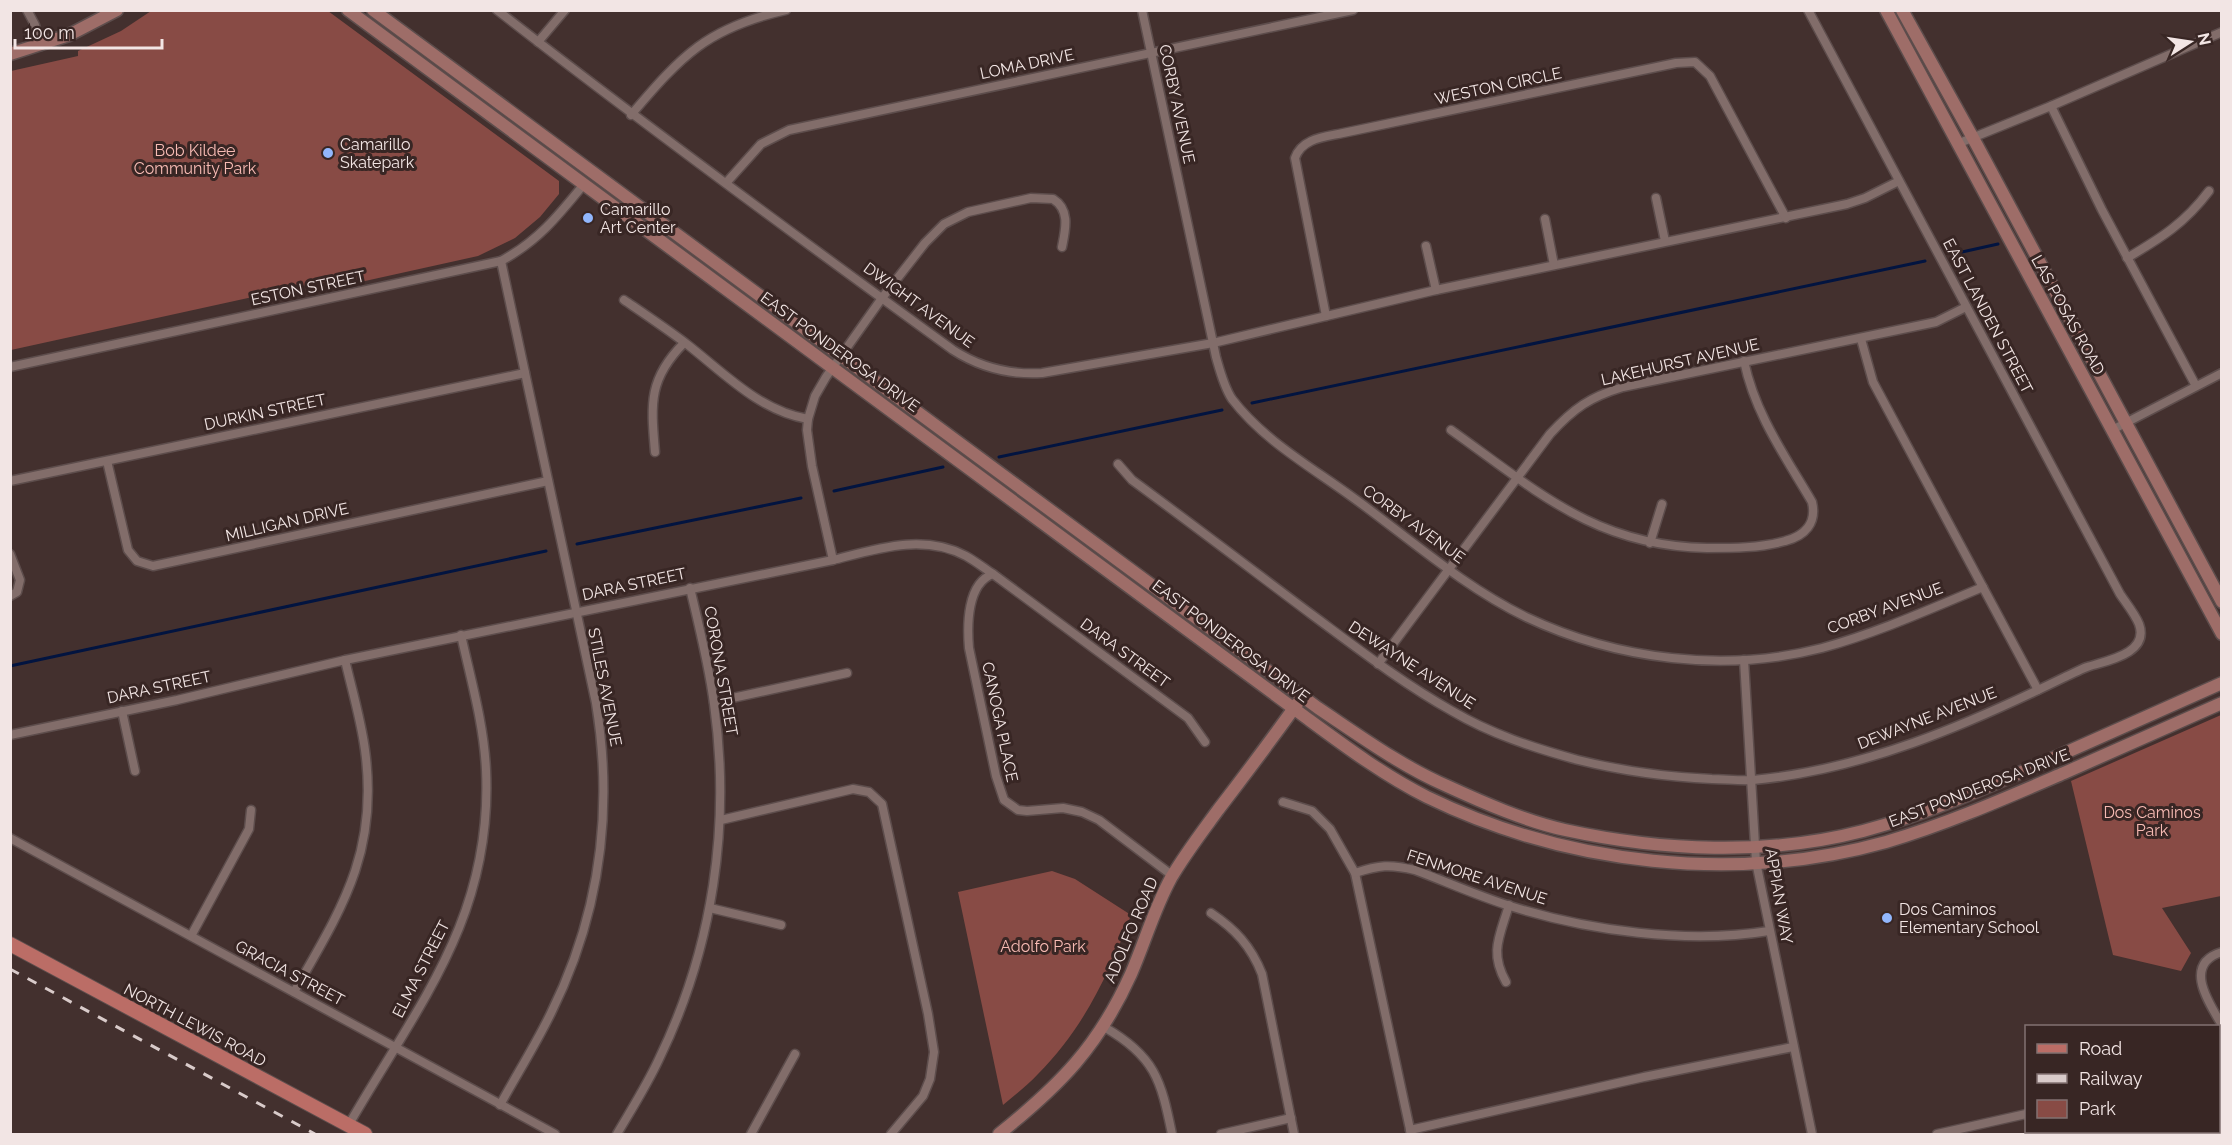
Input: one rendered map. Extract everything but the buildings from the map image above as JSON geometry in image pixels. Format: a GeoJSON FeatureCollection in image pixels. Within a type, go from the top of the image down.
{"type":"FeatureCollection","features":[{"type":"Feature","properties":{"kind":"main road"},"geometry":{"type":"LineString","coordinates":[[10,54],[41,46],[69,35],[99,15],[117,10]]}},
{"type":"Feature","properties":{"kind":"main road","name":"EAST PONDEROSA DRIVE"},"geometry":{"type":"LineString","coordinates":[[348,10],[1359,756],[1425,796],[1461,812],[1513,831],[1586,851],[1652,861],[1717,864],[1787,860],[1861,848],[1920,831],[2005,799],[2222,704]]}},
{"type":"Feature","properties":{"kind":"main road","name":"EAST PONDEROSA DRIVE"},"geometry":{"type":"LineString","coordinates":[[373,10],[1302,697],[1421,774],[1532,820],[1564,830],[1640,843],[1691,847],[1755,848],[1837,837],[1911,817],[1995,784],[2222,683]]}},
{"type":"Feature","properties":{"kind":"main road","name":"LAS POSAS ROAD"},"geometry":{"type":"LineString","coordinates":[[1886,10],[2222,634]]}},
{"type":"Feature","properties":{"kind":"main road","name":"LAS POSAS ROAD"},"geometry":{"type":"LineString","coordinates":[[1904,11],[2222,602]]}},
{"type":"Feature","properties":{"kind":"main road"},"geometry":{"type":"LineString","coordinates":[[584,184],[593,172]]}},
{"type":"Feature","properties":{"kind":"main road","name":"ADOLFO ROAD"},"geometry":{"type":"LineString","coordinates":[[999,1134],[1031,1109],[1063,1079],[1104,1027],[1132,972],[1154,912],[1173,876],[1302,697]]}},
{"type":"Feature","properties":{"kind":"main road","name":"NORTH LEWIS ROAD"},"geometry":{"type":"LineString","coordinates":[[10,944],[365,1134]]}},
{"type":"Feature","properties":{"kind":"street"},"geometry":{"type":"LineString","coordinates":[[27,10],[35,25],[41,46]]}},
{"type":"Feature","properties":{"kind":"street","name":"DWIGHT AVENUE"},"geometry":{"type":"LineString","coordinates":[[497,10],[632,115],[968,359],[984,367],[1015,373],[1042,373],[1213,343],[1436,290],[1665,241],[1786,218],[1856,201],[1899,181]]}},
{"type":"Feature","properties":{"kind":"street"},"geometry":{"type":"LineString","coordinates":[[538,42],[565,10]]}},
{"type":"Feature","properties":{"kind":"street"},"geometry":{"type":"LineString","coordinates":[[632,115],[659,82],[704,41],[747,20],[786,10]]}},
{"type":"Feature","properties":{"kind":"street","name":"CORBY AVENUE"},"geometry":{"type":"LineString","coordinates":[[1142,10],[1213,343],[1222,378],[1231,398],[1260,428],[1450,569],[1526,616],[1589,641],[1610,647],[1689,660],[1744,660],[1794,654],[1858,637],[1983,587]]}},
{"type":"Feature","properties":{"kind":"street","name":"LOMA DRIVE"},"geometry":{"type":"LineString","coordinates":[[726,183],[761,144],[789,130],[1353,10]]}},
{"type":"Feature","properties":{"kind":"street","name":"EAST LANDEN STREET"},"geometry":{"type":"LineString","coordinates":[[1808,10],[2120,594],[2139,624],[2140,636]]}},
{"type":"Feature","properties":{"kind":"street"},"geometry":{"type":"LineString","coordinates":[[1957,144],[2222,32]]}},
{"type":"Feature","properties":{"kind":"street","name":"WESTON CIRCLE"},"geometry":{"type":"LineString","coordinates":[[1326,316],[1295,158],[1297,151],[1305,144],[1343,133],[1676,63],[1695,62],[1710,76],[1786,218]]}},
{"type":"Feature","properties":{"kind":"street"},"geometry":{"type":"LineString","coordinates":[[2051,106],[2127,258],[2196,386]]}},
{"type":"Feature","properties":{"kind":"street","name":"ESTON STREET"},"geometry":{"type":"LineString","coordinates":[[10,367],[501,261],[536,239],[584,184]]}},
{"type":"Feature","properties":{"kind":"street"},"geometry":{"type":"LineString","coordinates":[[2127,258],[2171,231],[2195,210],[2209,191]]}},
{"type":"Feature","properties":{"kind":"street"},"geometry":{"type":"LineString","coordinates":[[833,560],[812,466],[808,419],[815,396],[832,367],[882,298],[937,230],[951,219],[968,212],[1031,198],[1053,199],[1061,206],[1065,218],[1066,226],[1062,247]]}},
{"type":"Feature","properties":{"kind":"street"},"geometry":{"type":"LineString","coordinates":[[1656,198],[1665,241]]}},
{"type":"Feature","properties":{"kind":"street"},"geometry":{"type":"LineString","coordinates":[[1545,219],[1554,265]]}},
{"type":"Feature","properties":{"kind":"street"},"geometry":{"type":"LineString","coordinates":[[1426,246],[1436,290]]}},
{"type":"Feature","properties":{"kind":"street","name":"STILES AVENUE"},"geometry":{"type":"LineString","coordinates":[[500,1104],[551,1013],[567,977],[588,913],[598,869],[605,806],[602,738],[596,703],[501,261]]}},
{"type":"Feature","properties":{"kind":"street"},"geometry":{"type":"LineString","coordinates":[[624,300],[758,400],[777,410],[808,419]]}},
{"type":"Feature","properties":{"kind":"street","name":"LAKEHURST AVENUE"},"geometry":{"type":"LineString","coordinates":[[1378,664],[1517,477],[1565,418],[1589,399],[1623,387],[1936,322],[1966,307]]}},
{"type":"Feature","properties":{"kind":"street"},"geometry":{"type":"LineString","coordinates":[[1861,339],[1873,382],[2038,690]]}},
{"type":"Feature","properties":{"kind":"street"},"geometry":{"type":"LineString","coordinates":[[655,452],[652,412],[657,384],[670,357],[684,343]]}},
{"type":"Feature","properties":{"kind":"street"},"geometry":{"type":"LineString","coordinates":[[1451,430],[1545,498],[1578,518],[1609,531],[1650,543],[1696,548],[1745,547],[1789,540],[1801,535],[1809,526],[1813,517],[1812,502],[1757,406],[1744,361]]}},
{"type":"Feature","properties":{"kind":"street","name":"DURKIN STREET"},"geometry":{"type":"LineString","coordinates":[[10,481],[525,372]]}},
{"type":"Feature","properties":{"kind":"street"},"geometry":{"type":"LineString","coordinates":[[2112,430],[2222,373]]}},
{"type":"Feature","properties":{"kind":"street","name":"MILLIGAN DRIVE"},"geometry":{"type":"LineString","coordinates":[[108,460],[128,550],[137,561],[153,566],[548,481]]}},
{"type":"Feature","properties":{"kind":"street","name":"DEWAYNE AVENUE"},"geometry":{"type":"LineString","coordinates":[[1118,464],[1132,480],[1378,664],[1433,700],[1505,737],[1537,748],[1631,772],[1689,778],[1751,780],[1817,770],[1877,755],[1936,734],[2084,668],[2123,655],[2134,647],[2140,636]]}},
{"type":"Feature","properties":{"kind":"street"},"geometry":{"type":"LineString","coordinates":[[1650,543],[1662,504]]}},
{"type":"Feature","properties":{"kind":"street","name":"DARA STREET"},"geometry":{"type":"LineString","coordinates":[[10,735],[461,635],[892,546],[914,544],[951,549],[993,573],[1188,718],[1205,742]]}},
{"type":"Feature","properties":{"kind":"street"},"geometry":{"type":"LineString","coordinates":[[10,554],[20,580],[14,594]]}},
{"type":"Feature","properties":{"kind":"street","name":"CANOGA PLACE"},"geometry":{"type":"LineString","coordinates":[[993,573],[982,581],[973,599],[968,632],[996,776],[1004,800],[1018,810],[1063,808],[1100,820],[1173,876]]}},
{"type":"Feature","properties":{"kind":"street","name":"CORONA STREET"},"geometry":{"type":"LineString","coordinates":[[617,1134],[660,1058],[681,1009],[710,908],[717,868],[720,766],[714,702],[690,588]]}},
{"type":"Feature","properties":{"kind":"street","name":"ELMA STREET"},"geometry":{"type":"LineString","coordinates":[[348,1126],[440,973],[459,932],[474,887],[484,837],[487,793],[484,748],[461,635]]}},
{"type":"Feature","properties":{"kind":"street"},"geometry":{"type":"LineString","coordinates":[[294,992],[347,894],[364,841],[367,816],[365,749],[345,660]]}},
{"type":"Feature","properties":{"kind":"street","name":"APPIAN WAY"},"geometry":{"type":"LineString","coordinates":[[1744,660],[1756,862],[1812,1134]]}},
{"type":"Feature","properties":{"kind":"street"},"geometry":{"type":"LineString","coordinates":[[714,702],[846,673]]}},
{"type":"Feature","properties":{"kind":"street"},"geometry":{"type":"LineString","coordinates":[[122,711],[135,771]]}},
{"type":"Feature","properties":{"kind":"street"},"geometry":{"type":"LineString","coordinates":[[720,820],[854,789],[876,796],[885,812],[934,1043],[934,1061],[927,1088],[915,1107],[891,1134]]}},
{"type":"Feature","properties":{"kind":"street"},"geometry":{"type":"LineString","coordinates":[[1283,802],[1312,811],[1343,849],[1355,873],[1411,1132],[1644,1077],[1793,1047]]}},
{"type":"Feature","properties":{"kind":"street"},"geometry":{"type":"LineString","coordinates":[[191,936],[249,829],[251,810]]}},
{"type":"Feature","properties":{"kind":"street","name":"GRACIA STREET"},"geometry":{"type":"LineString","coordinates":[[10,838],[555,1134]]}},
{"type":"Feature","properties":{"kind":"street","name":"FENMORE AVENUE"},"geometry":{"type":"LineString","coordinates":[[1355,873],[1384,865],[1401,867],[1509,905],[1591,924],[1653,933],[1719,936],[1769,931]]}},
{"type":"Feature","properties":{"kind":"street"},"geometry":{"type":"LineString","coordinates":[[1506,982],[1498,969],[1496,954],[1509,905]]}},
{"type":"Feature","properties":{"kind":"street"},"geometry":{"type":"LineString","coordinates":[[710,908],[781,925]]}},
{"type":"Feature","properties":{"kind":"street"},"geometry":{"type":"LineString","coordinates":[[1211,913],[1238,934],[1257,963],[1265,986],[1294,1134]]}},
{"type":"Feature","properties":{"kind":"street"},"geometry":{"type":"LineString","coordinates":[[2222,952],[2209,958],[2200,978],[2202,988],[2222,1025]]}},
{"type":"Feature","properties":{"kind":"street"},"geometry":{"type":"LineString","coordinates":[[1104,1027],[1134,1046],[1152,1069],[1164,1097],[1172,1134]]}},
{"type":"Feature","properties":{"kind":"street"},"geometry":{"type":"LineString","coordinates":[[751,1134],[795,1054]]}},
{"type":"Feature","properties":{"kind":"street"},"geometry":{"type":"LineString","coordinates":[[1937,1134],[2025,1114]]}},
{"type":"Feature","properties":{"kind":"street"},"geometry":{"type":"LineString","coordinates":[[1221,1134],[1291,1119]]}},
{"type":"Feature","properties":{"kind":"green space","name":"Bob Kildee Community Park"},"geometry":{"type":"Polygon","coordinates":[[[151,11],[328,11],[559,181],[559,194],[540,217],[515,238],[478,256],[356,283],[316,283],[11,350],[11,71],[78,56],[78,51],[121,31],[151,11]]]}},
{"type":"Feature","properties":{"kind":"green space","name":"Dos Caminos Park"},"geometry":{"type":"Polygon","coordinates":[[[2221,715],[2221,896],[2162,908],[2191,953],[2181,971],[2113,955],[2071,781],[2221,715]]]}},
{"type":"Feature","properties":{"kind":"green space","name":"Adolfo Park"},"geometry":{"type":"Polygon","coordinates":[[[1052,871],[1075,879],[1131,915],[1104,979],[1081,1019],[1054,1057],[1003,1105],[958,892],[1052,871]]]}},
{"type":"Feature","properties":{"kind":"waterway"},"geometry":{"type":"LineString","coordinates":[[1953,254],[1998,244]]}},
{"type":"Feature","properties":{"kind":"waterway"},"geometry":{"type":"LineString","coordinates":[[1252,403],[1925,261]]}},
{"type":"Feature","properties":{"kind":"waterway"},"geometry":{"type":"LineString","coordinates":[[999,457],[1222,410]]}},
{"type":"Feature","properties":{"kind":"waterway"},"geometry":{"type":"LineString","coordinates":[[834,491],[943,467]]}},
{"type":"Feature","properties":{"kind":"waterway"},"geometry":{"type":"LineString","coordinates":[[577,544],[801,498]]}},
{"type":"Feature","properties":{"kind":"waterway"},"geometry":{"type":"LineString","coordinates":[[10,666],[546,551]]}},
{"type":"Feature","properties":{"kind":"railway"},"geometry":{"type":"LineString","coordinates":[[10,969],[315,1134]]}},
{"type":"Feature","properties":{"kind":"place","name":"Camarillo Skatepark"},"geometry":{"type":"Point","coordinates":[328,153]}},
{"type":"Feature","properties":{"kind":"place","name":"Camarillo Art Center"},"geometry":{"type":"Point","coordinates":[588,218]}},
{"type":"Feature","properties":{"kind":"place","name":"Dos Caminos Elementary School"},"geometry":{"type":"Point","coordinates":[1887,918]}}]}
